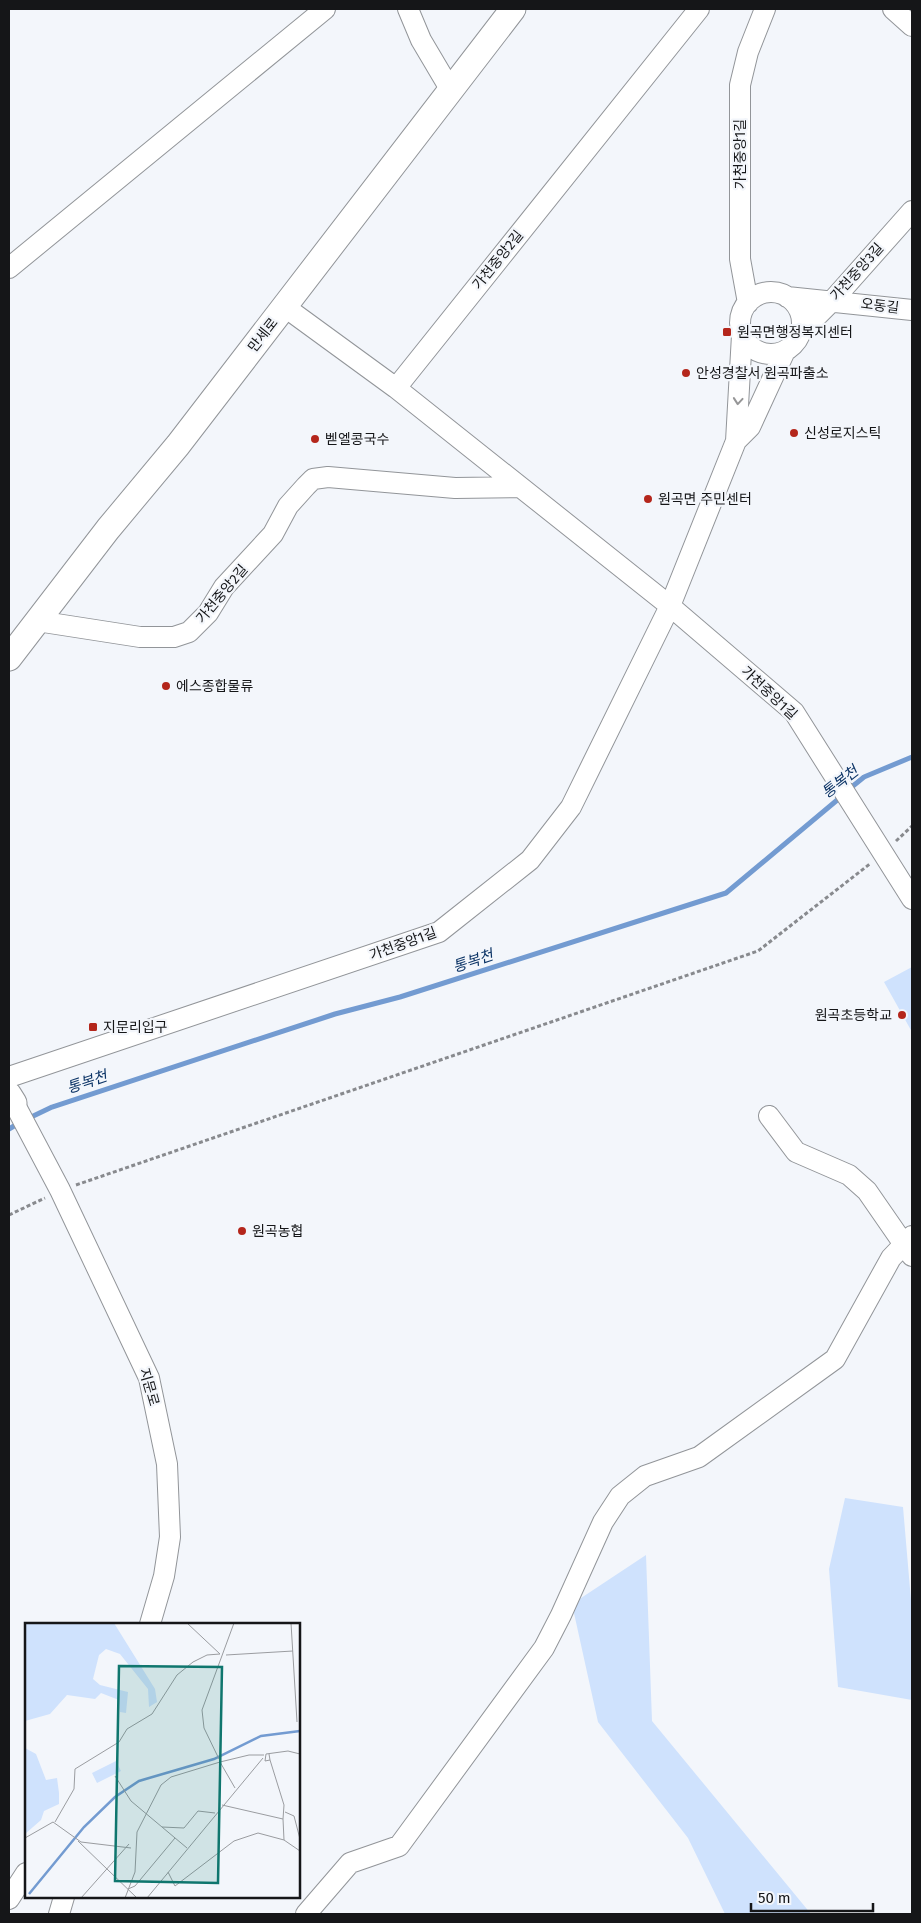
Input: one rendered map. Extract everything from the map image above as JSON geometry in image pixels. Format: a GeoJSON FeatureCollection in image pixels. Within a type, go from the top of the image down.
{"type":"FeatureCollection","features":[{"type":"Feature","properties":{"kind":"main road","name":"만세로"},"geometry":{"type":"LineString","coordinates":[[9,658],[108,529],[178,445],[513,9]]}},
{"type":"Feature","properties":{"kind":"street"},"geometry":{"type":"LineString","coordinates":[[9,268],[325,9]]}},
{"type":"Feature","properties":{"kind":"street"},"geometry":{"type":"LineString","coordinates":[[408,9],[420,40],[450,89]]}},
{"type":"Feature","properties":{"kind":"street","name":"가천중앙2길"},"geometry":{"type":"LineString","coordinates":[[396,388],[699,9]]}},
{"type":"Feature","properties":{"kind":"street","name":"가천중앙1길"},"geometry":{"type":"LineString","coordinates":[[748,302],[740,259],[740,85],[748,52],[765,9]]}},
{"type":"Feature","properties":{"kind":"street"},"geometry":{"type":"LineString","coordinates":[[894,9],[912,26]]}},
{"type":"Feature","properties":{"kind":"street","name":"가천중앙3길"},"geometry":{"type":"LineString","coordinates":[[801,332],[912,211]]}},
{"type":"Feature","properties":{"kind":"street"},"geometry":{"type":"LineString","coordinates":[[780,293],[788,297],[799,308],[802,316],[801,332],[792,346],[785,351],[768,354],[752,348],[742,334],[741,318],[748,302],[762,294],[780,293]]}},
{"type":"Feature","properties":{"kind":"street","name":"오동길"},"geometry":{"type":"LineString","coordinates":[[788,297],[832,300],[912,310]]}},
{"type":"Feature","properties":{"kind":"street"},"geometry":{"type":"LineString","coordinates":[[285,307],[396,388],[670,606]]}},
{"type":"Feature","properties":{"kind":"street","name":"가천중앙1길"},"geometry":{"type":"LineString","coordinates":[[9,1078],[439,932],[530,860],[572,807],[670,606],[736,441],[742,334]]}},
{"type":"Feature","properties":{"kind":"street"},"geometry":{"type":"LineString","coordinates":[[736,441],[750,427],[785,351]]}},
{"type":"Feature","properties":{"kind":"street","name":"가천중앙2길"},"geometry":{"type":"LineString","coordinates":[[37,622],[140,637],[174,637],[189,632],[208,613],[224,587],[273,534],[288,506],[313,479],[328,477],[456,488],[519,486]]}},
{"type":"Feature","properties":{"kind":"street","name":"가천중앙1길"},"geometry":{"type":"LineString","coordinates":[[670,606],[794,712],[822,760],[912,899]]}},
{"type":"Feature","properties":{"kind":"street","name":"지문로"},"geometry":{"type":"LineString","coordinates":[[12,1099],[49,1167],[149,1378],[167,1464],[170,1537],[164,1576],[150,1623]]}},
{"type":"Feature","properties":{"kind":"street"},"geometry":{"type":"LineString","coordinates":[[306,1914],[350,1863],[399,1846],[544,1648],[603,1522],[620,1496],[645,1476],[699,1457],[835,1359],[892,1258],[909,1246],[867,1191],[849,1175],[796,1152],[769,1116]]}},
{"type":"Feature","properties":{"kind":"street"},"geometry":{"type":"LineString","coordinates":[[9,1899],[25,1875]]}},
{"type":"Feature","properties":{"kind":"street"},"geometry":{"type":"LineString","coordinates":[[59,1914],[64,1898]]}},
{"type":"Feature","properties":{"kind":"path"},"geometry":{"type":"LineString","coordinates":[[9,1215],[60,1190],[758,951],[878,846],[912,826]]}},
{"type":"Feature","properties":{"kind":"shaded area"},"geometry":{"type":"Polygon","coordinates":[[[912,967],[912,1032],[884,982],[912,967]]]}},
{"type":"Feature","properties":{"kind":"shaded area"},"geometry":{"type":"Polygon","coordinates":[[[845,1498],[903,1507],[912,1612],[912,1700],[838,1687],[829,1569],[845,1498]]]}},
{"type":"Feature","properties":{"kind":"shaded area"},"geometry":{"type":"Polygon","coordinates":[[[646,1555],[652,1721],[811,1914],[725,1914],[688,1838],[598,1722],[572,1604],[646,1555]]]}},
{"type":"Feature","properties":{"kind":"waterway","name":"통복천"},"geometry":{"type":"LineString","coordinates":[[848,790],[864,777],[912,757]]}},
{"type":"Feature","properties":{"kind":"waterway","name":"통복천"},"geometry":{"type":"LineString","coordinates":[[27,1119],[52,1107],[335,1014],[400,997],[726,893],[842,796]]}},
{"type":"Feature","properties":{"kind":"waterway","name":"통복천"},"geometry":{"type":"LineString","coordinates":[[9,1129],[19,1123]]}},
{"type":"Feature","properties":{"kind":"place","name":"원곡면행정복지센터"},"geometry":{"type":"Point","coordinates":[727,332]}},
{"type":"Feature","properties":{"kind":"place","name":"안성경찰서 원곡파출소"},"geometry":{"type":"Point","coordinates":[686,373]}},
{"type":"Feature","properties":{"kind":"place","name":"신성로지스틱"},"geometry":{"type":"Point","coordinates":[794,433]}},
{"type":"Feature","properties":{"kind":"place","name":"벧엘콩국수"},"geometry":{"type":"Point","coordinates":[315,439]}},
{"type":"Feature","properties":{"kind":"place","name":"원곡면 주민센터"},"geometry":{"type":"Point","coordinates":[648,499]}},
{"type":"Feature","properties":{"kind":"place","name":"에스종합물류"},"geometry":{"type":"Point","coordinates":[166,686]}},
{"type":"Feature","properties":{"kind":"place","name":"원곡초등학교"},"geometry":{"type":"Point","coordinates":[902,1015]}},
{"type":"Feature","properties":{"kind":"place","name":"지문리입구"},"geometry":{"type":"Point","coordinates":[93,1027]}},
{"type":"Feature","properties":{"kind":"place","name":"원곡농협"},"geometry":{"type":"Point","coordinates":[242,1231]}}]}
